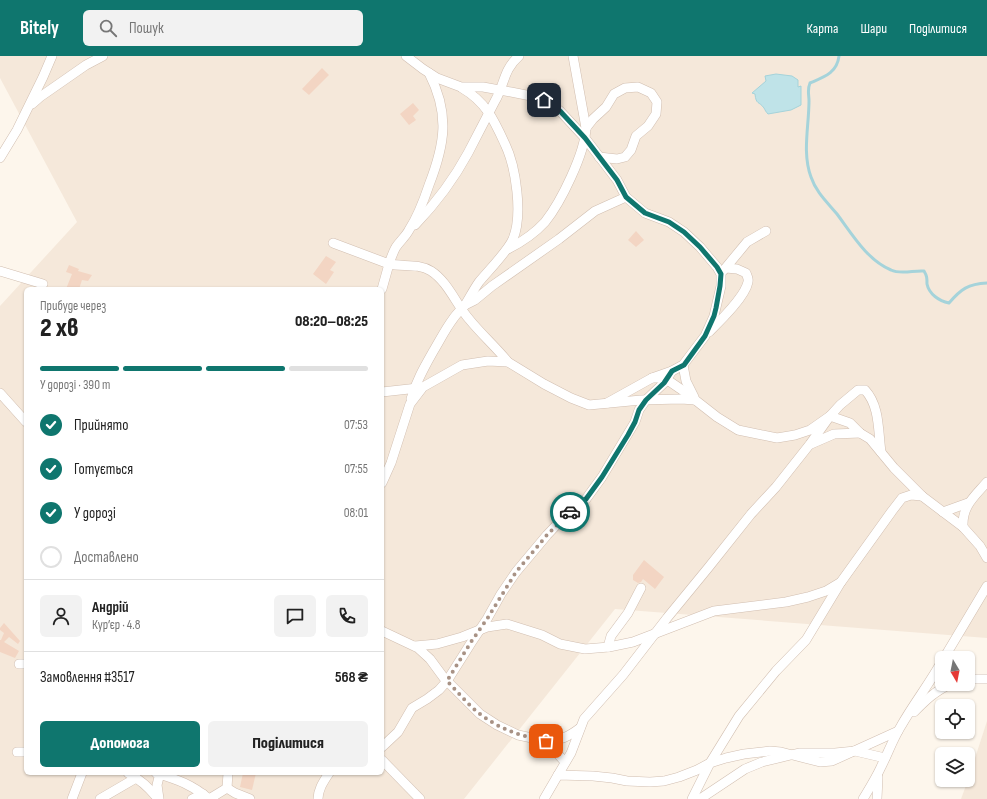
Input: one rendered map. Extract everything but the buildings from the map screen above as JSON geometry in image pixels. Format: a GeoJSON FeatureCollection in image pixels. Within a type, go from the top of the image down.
{"type":"FeatureCollection","features":[{"type":"Feature","properties":{"kind":"street"},"geometry":{"type":"LineString","coordinates":[[0,158],[17,130],[52,56]]}},
{"type":"Feature","properties":{"kind":"street"},"geometry":{"type":"LineString","coordinates":[[28,107],[40,96],[86,65],[103,56]]}},
{"type":"Feature","properties":{"kind":"street"},"geometry":{"type":"LineString","coordinates":[[384,479],[391,463],[410,404],[419,388],[417,380],[453,318],[507,249],[513,239],[518,221],[517,192],[514,171],[508,151],[489,111],[482,102],[472,94],[461,87],[437,78],[406,56]]}},
{"type":"Feature","properties":{"kind":"street"},"geometry":{"type":"LineString","coordinates":[[383,287],[395,248],[426,212],[468,154],[500,90],[505,74],[519,56]]}},
{"type":"Feature","properties":{"kind":"street"},"geometry":{"type":"LineString","coordinates":[[507,249],[533,234],[546,221],[567,185],[585,138],[586,128],[573,56]]}},
{"type":"Feature","properties":{"kind":"street"},"geometry":{"type":"LineString","coordinates":[[409,230],[433,176],[443,138],[441,103],[437,89],[428,72]]}},
{"type":"Feature","properties":{"kind":"street"},"geometry":{"type":"LineString","coordinates":[[461,87],[483,87],[500,90],[536,97],[551,104],[560,111],[585,138],[617,180],[626,197],[645,213],[669,222],[684,232],[700,247],[717,267],[723,271],[737,269],[746,273],[749,281],[745,291],[724,318],[705,336],[684,365],[652,378],[608,403]]}},
{"type":"Feature","properties":{"kind":"street"},"geometry":{"type":"LineString","coordinates":[[586,128],[606,107],[614,94],[625,88],[638,87],[651,93],[657,102],[656,114],[648,126],[636,136],[631,150],[625,157],[617,159],[600,157]]}},
{"type":"Feature","properties":{"kind":"street"},"geometry":{"type":"LineString","coordinates":[[462,308],[559,240],[595,212],[626,197]]}},
{"type":"Feature","properties":{"kind":"street"},"geometry":{"type":"LineString","coordinates":[[705,336],[714,316],[723,271],[747,242],[766,231]]}},
{"type":"Feature","properties":{"kind":"street"},"geometry":{"type":"LineString","coordinates":[[333,243],[389,264],[420,267],[431,272],[441,280],[469,319],[508,362],[544,384],[571,398],[589,405],[646,400],[695,400]]}},
{"type":"Feature","properties":{"kind":"street"},"geometry":{"type":"LineString","coordinates":[[0,271],[43,284]]}},
{"type":"Feature","properties":{"kind":"street"},"geometry":{"type":"LineString","coordinates":[[384,392],[419,388],[462,365],[488,361],[508,362]]}},
{"type":"Feature","properties":{"kind":"street"},"geometry":{"type":"LineString","coordinates":[[684,365],[686,381],[695,400]]}},
{"type":"Feature","properties":{"kind":"street"},"geometry":{"type":"LineString","coordinates":[[384,745],[398,732],[412,708],[439,690],[447,681],[516,572],[547,535],[586,499],[602,477],[628,435],[639,410],[672,371]]}},
{"type":"Feature","properties":{"kind":"street"},"geometry":{"type":"LineString","coordinates":[[652,378],[666,379],[738,430],[777,438],[795,436],[810,430],[830,416]]}},
{"type":"Feature","properties":{"kind":"street"},"geometry":{"type":"LineString","coordinates":[[544,799],[571,753],[584,719],[623,675],[654,634],[751,514],[776,487],[830,416],[858,390],[865,390],[871,396],[875,406],[881,452]]}},
{"type":"Feature","properties":{"kind":"street"},"geometry":{"type":"LineString","coordinates":[[0,393],[24,420]]}},
{"type":"Feature","properties":{"kind":"street"},"geometry":{"type":"LineString","coordinates":[[830,416],[850,423],[870,439],[894,468],[922,496],[962,527],[980,546],[987,558]]}},
{"type":"Feature","properties":{"kind":"street"},"geometry":{"type":"LineString","coordinates":[[810,444],[834,434],[860,432]]}},
{"type":"Feature","properties":{"kind":"street"},"geometry":{"type":"LineString","coordinates":[[962,527],[962,518],[968,503],[987,482]]}},
{"type":"Feature","properties":{"kind":"street"},"geometry":{"type":"LineString","coordinates":[[692,799],[710,763],[739,716],[776,671],[806,640],[841,582],[902,498],[911,495],[922,496]]}},
{"type":"Feature","properties":{"kind":"street"},"geometry":{"type":"LineString","coordinates":[[943,512],[968,503]]}},
{"type":"Feature","properties":{"kind":"street"},"geometry":{"type":"LineString","coordinates":[[415,646],[437,644],[462,637],[487,627],[507,624],[536,633],[560,644],[585,649],[608,647],[633,642],[714,611],[786,602],[808,597],[826,591],[841,582]]}},
{"type":"Feature","properties":{"kind":"street"},"geometry":{"type":"LineString","coordinates":[[948,651],[987,586]]}},
{"type":"Feature","properties":{"kind":"street"},"geometry":{"type":"LineString","coordinates":[[608,647],[611,636],[628,613],[641,588]]}},
{"type":"Feature","properties":{"kind":"street"},"geometry":{"type":"LineString","coordinates":[[384,632],[418,648],[430,659],[447,681],[480,714],[497,725],[518,735],[546,741],[558,740],[569,736],[580,728]]}},
{"type":"Feature","properties":{"kind":"street"},"geometry":{"type":"LineString","coordinates":[[863,799],[878,773],[899,729],[935,673]]}},
{"type":"Feature","properties":{"kind":"street"},"geometry":{"type":"LineString","coordinates":[[975,679],[987,679]]}},
{"type":"Feature","properties":{"kind":"street"},"geometry":{"type":"LineString","coordinates":[[853,751],[899,729],[927,699],[938,691]]}},
{"type":"Feature","properties":{"kind":"street"},"geometry":{"type":"LineString","coordinates":[[546,741],[565,762]]}},
{"type":"Feature","properties":{"kind":"street"},"geometry":{"type":"LineString","coordinates":[[558,775],[593,776],[627,781],[664,781],[697,770],[710,763],[744,754],[770,751],[792,754]]}},
{"type":"Feature","properties":{"kind":"street"},"geometry":{"type":"LineString","coordinates":[[700,799],[745,768],[799,752],[836,753],[853,751],[868,753],[885,758]]}},
{"type":"Feature","properties":{"kind":"street"},"geometry":{"type":"LineString","coordinates":[[384,762],[420,799]]}},
{"type":"Feature","properties":{"kind":"street"},"geometry":{"type":"LineString","coordinates":[[877,799],[878,773]]}},
{"type":"Feature","properties":{"kind":"street"},"geometry":{"type":"LineString","coordinates":[[72,799],[81,775]]}},
{"type":"Feature","properties":{"kind":"street"},"geometry":{"type":"LineString","coordinates":[[100,799],[131,775]]}},
{"type":"Feature","properties":{"kind":"street"},"geometry":{"type":"LineString","coordinates":[[133,775],[159,799]]}},
{"type":"Feature","properties":{"kind":"street"},"geometry":{"type":"LineString","coordinates":[[159,775],[157,785],[159,799]]}},
{"type":"Feature","properties":{"kind":"street"},"geometry":{"type":"LineString","coordinates":[[165,775],[183,781],[207,797]]}},
{"type":"Feature","properties":{"kind":"street"},"geometry":{"type":"LineString","coordinates":[[228,775],[228,799]]}},
{"type":"Feature","properties":{"kind":"street"},"geometry":{"type":"LineString","coordinates":[[318,799],[318,794],[323,781],[328,775]]}},
{"type":"Feature","properties":{"kind":"street"},"geometry":{"type":"LineString","coordinates":[[192,799],[207,797],[227,788]]}},
{"type":"Feature","properties":{"kind":"street"},"geometry":{"type":"LineString","coordinates":[[227,788],[250,799]]}},
{"type":"Feature","properties":{"kind":"shaded area"},"geometry":{"type":"Polygon","coordinates":[[[0,56],[987,56],[987,638],[615,609],[464,799],[0,799],[0,306],[77,222],[0,78],[0,56]]]}},
{"type":"Feature","properties":{"kind":"shaded area"},"geometry":{"type":"Polygon","coordinates":[[[987,721],[987,799],[961,799],[965,787],[975,787],[975,758],[987,721]]]}},
{"type":"Feature","properties":{"kind":"water"},"geometry":{"type":"Polygon","coordinates":[[[776,74],[792,76],[798,80],[798,87],[801,86],[801,105],[791,110],[768,114],[757,101],[755,94],[752,93],[766,81],[765,76],[776,74]]]}},
{"type":"Feature","properties":{"kind":"waterway"},"geometry":{"type":"LineString","coordinates":[[839,56],[836,67],[829,74],[810,83],[808,92],[809,110],[806,149],[807,159],[811,177],[819,192],[867,253],[882,266],[891,270],[903,272],[924,271],[927,277],[928,288],[938,299],[949,303],[965,288],[987,283]]}},
{"type":"Feature","properties":{"kind":"way so far"},"geometry":{"type":"LineString","coordinates":[[546,741],[518,735],[497,725],[480,714],[447,681],[516,572],[547,535],[570,512]]}},
{"type":"Feature","properties":{"kind":"route"},"geometry":{"type":"LineString","coordinates":[[544,100],[560,111],[585,138],[617,180],[626,197],[645,213],[669,222],[684,232],[700,247],[721,274],[714,316],[705,336],[684,365],[672,371],[664,383],[646,400],[639,410],[635,422],[621,448],[602,477],[586,499],[570,512]]}}]}
